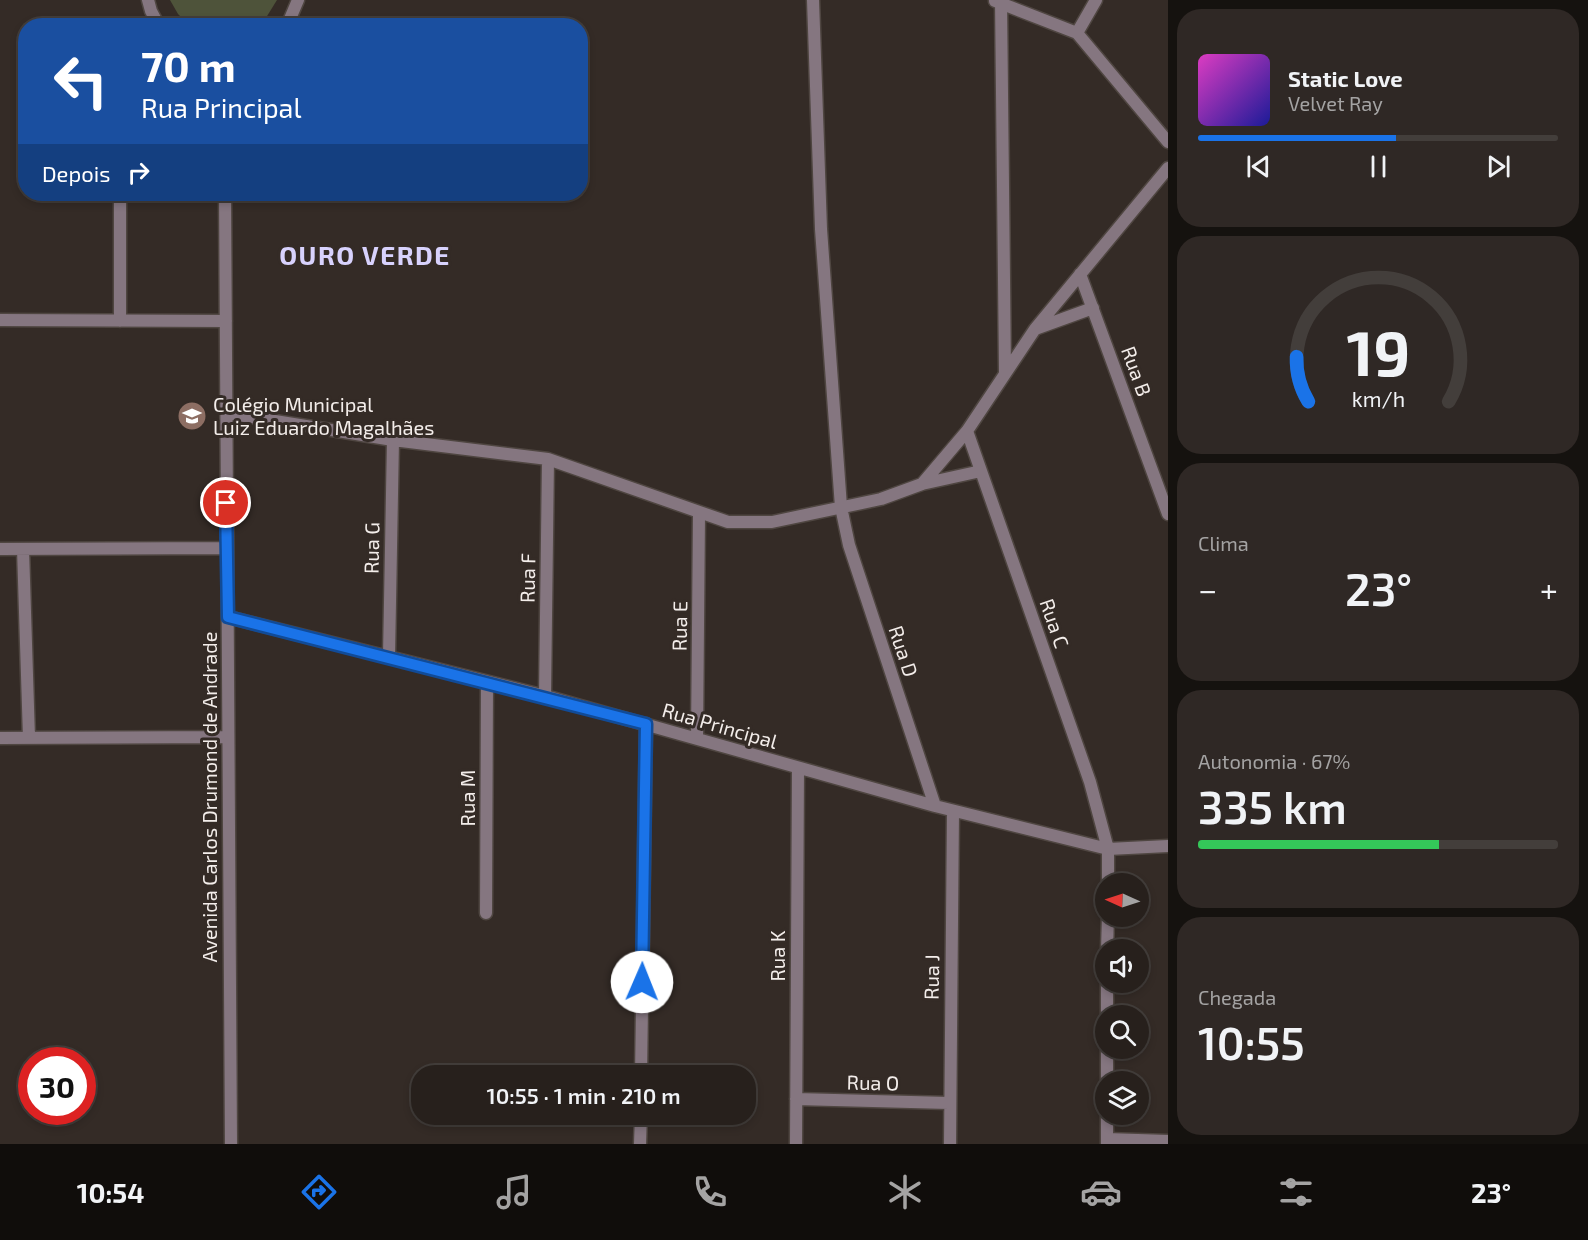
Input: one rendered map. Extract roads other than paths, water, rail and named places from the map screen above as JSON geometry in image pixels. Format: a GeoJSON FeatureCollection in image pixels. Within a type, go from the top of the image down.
{"type":"FeatureCollection","features":[{"type":"Feature","properties":{"kind":"street"},"geometry":{"type":"LineString","coordinates":[[148,0],[155,18]]}},
{"type":"Feature","properties":{"kind":"street"},"geometry":{"type":"LineString","coordinates":[[290,18],[298,0]]}},
{"type":"Feature","properties":{"kind":"street","name":"Rua D"},"geometry":{"type":"LineString","coordinates":[[813,0],[821,229],[841,507],[849,545],[934,806]]}},
{"type":"Feature","properties":{"kind":"street"},"geometry":{"type":"LineString","coordinates":[[1077,33],[1096,0]]}},
{"type":"Feature","properties":{"kind":"street"},"geometry":{"type":"LineString","coordinates":[[1005,372],[998,1],[1077,33],[1168,142]]}},
{"type":"Feature","properties":{"kind":"street"},"geometry":{"type":"LineString","coordinates":[[922,484],[967,431],[1035,329],[1168,168]]}},
{"type":"Feature","properties":{"kind":"street"},"geometry":{"type":"LineString","coordinates":[[120,201],[120,321]]}},
{"type":"Feature","properties":{"kind":"street","name":"Avenida Carlos Drumond de Andrade"},"geometry":{"type":"LineString","coordinates":[[225,201],[231,1144]]}},
{"type":"Feature","properties":{"kind":"street","name":"Rua B"},"geometry":{"type":"LineString","coordinates":[[1080,274],[1168,514]]}},
{"type":"Feature","properties":{"kind":"street"},"geometry":{"type":"LineString","coordinates":[[1035,329],[1093,308]]}},
{"type":"Feature","properties":{"kind":"street"},"geometry":{"type":"LineString","coordinates":[[0,320],[226,321]]}},
{"type":"Feature","properties":{"kind":"street"},"geometry":{"type":"LineString","coordinates":[[226,413],[393,440],[548,459],[699,514],[728,522],[772,522],[881,499],[922,484],[981,471]]}},
{"type":"Feature","properties":{"kind":"street","name":"Rua C"},"geometry":{"type":"LineString","coordinates":[[967,431],[1090,782],[1108,849],[1108,873]]}},
{"type":"Feature","properties":{"kind":"street","name":"Rua G"},"geometry":{"type":"LineString","coordinates":[[389,656],[393,440]]}},
{"type":"Feature","properties":{"kind":"street","name":"Rua F"},"geometry":{"type":"LineString","coordinates":[[545,696],[548,459]]}},
{"type":"Feature","properties":{"kind":"street","name":"Rua E"},"geometry":{"type":"LineString","coordinates":[[697,738],[699,514]]}},
{"type":"Feature","properties":{"kind":"street"},"geometry":{"type":"LineString","coordinates":[[0,549],[227,548]]}},
{"type":"Feature","properties":{"kind":"street"},"geometry":{"type":"LineString","coordinates":[[22,549],[29,738]]}},
{"type":"Feature","properties":{"kind":"street","name":"Rua Principal"},"geometry":{"type":"LineString","coordinates":[[228,617],[545,696],[934,806],[1108,849],[1168,846]]}},
{"type":"Feature","properties":{"kind":"street","name":"Rua M"},"geometry":{"type":"LineString","coordinates":[[486,913],[488,683]]}},
{"type":"Feature","properties":{"kind":"street"},"geometry":{"type":"LineString","coordinates":[[641,1065],[646,724]]}},
{"type":"Feature","properties":{"kind":"street"},"geometry":{"type":"LineString","coordinates":[[0,738],[228,737]]}},
{"type":"Feature","properties":{"kind":"street","name":"Rua K"},"geometry":{"type":"LineString","coordinates":[[796,1144],[798,768]]}},
{"type":"Feature","properties":{"kind":"street","name":"Rua J"},"geometry":{"type":"LineString","coordinates":[[950,1144],[953,811]]}},
{"type":"Feature","properties":{"kind":"street","name":"Rua O"},"geometry":{"type":"LineString","coordinates":[[796,1100],[949,1103]]}},
{"type":"Feature","properties":{"kind":"street"},"geometry":{"type":"LineString","coordinates":[[640,1144],[641,1125]]}},
{"type":"Feature","properties":{"kind":"street"},"geometry":{"type":"LineString","coordinates":[[1107,1125],[1107,1142],[1168,1141]]}},
{"type":"Feature","properties":{"kind":"place","name":"Colégio Municipal Luiz Eduardo Magalhães"},"geometry":{"type":"Point","coordinates":[192,416]}},
{"type":"Feature","properties":{"kind":"district","name":"OURO VERDE"},"geometry":{"type":"Point","coordinates":[365,254]}}]}
